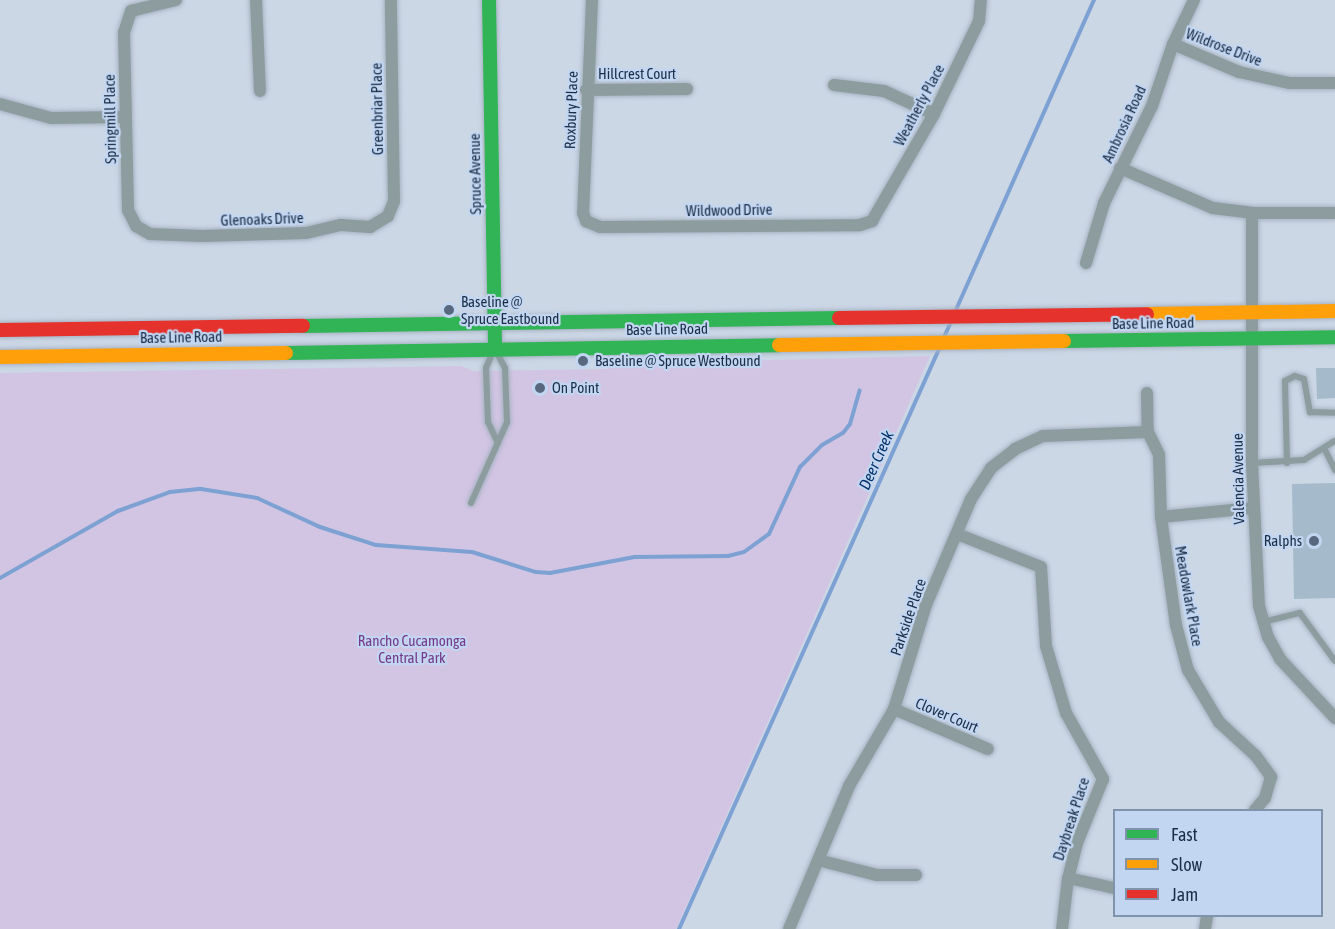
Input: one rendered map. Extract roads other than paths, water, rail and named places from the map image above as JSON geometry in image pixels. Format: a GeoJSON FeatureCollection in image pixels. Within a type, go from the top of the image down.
{"type":"FeatureCollection","features":[{"type":"Feature","properties":{"kind":"main road","name":"Spruce Avenue"},"geometry":{"type":"LineString","coordinates":[[489,0],[495,348]]}},
{"type":"Feature","properties":{"kind":"main road","name":"Base Line Road"},"geometry":{"type":"LineString","coordinates":[[0,330],[948,314],[1335,311]]}},
{"type":"Feature","properties":{"kind":"main road","name":"Base Line Road"},"geometry":{"type":"LineString","coordinates":[[0,357],[1335,336]]}},
{"type":"Feature","properties":{"kind":"street","name":"Springmill Place"},"geometry":{"type":"LineString","coordinates":[[136,226],[128,210],[124,117],[124,33],[131,11],[176,0]]}},
{"type":"Feature","properties":{"kind":"street"},"geometry":{"type":"LineString","coordinates":[[256,0],[260,91]]}},
{"type":"Feature","properties":{"kind":"street","name":"Greenbriar Place"},"geometry":{"type":"LineString","coordinates":[[388,216],[394,201],[391,0]]}},
{"type":"Feature","properties":{"kind":"street","name":"Roxbury Place"},"geometry":{"type":"LineString","coordinates":[[586,221],[583,213],[586,90],[592,0]]}},
{"type":"Feature","properties":{"kind":"street","name":"Weatherly Place"},"geometry":{"type":"LineString","coordinates":[[872,221],[934,114],[979,21],[981,0]]}},
{"type":"Feature","properties":{"kind":"street","name":"Ambrosia Road"},"geometry":{"type":"LineString","coordinates":[[1086,263],[1104,203],[1152,106],[1173,44],[1194,0]]}},
{"type":"Feature","properties":{"kind":"street","name":"Wildrose Drive"},"geometry":{"type":"LineString","coordinates":[[1173,44],[1239,72],[1316,85],[1335,83]]}},
{"type":"Feature","properties":{"kind":"street"},"geometry":{"type":"LineString","coordinates":[[834,85],[884,90],[934,114]]}},
{"type":"Feature","properties":{"kind":"street","name":"Hillcrest Court"},"geometry":{"type":"LineString","coordinates":[[586,90],[687,89]]}},
{"type":"Feature","properties":{"kind":"street"},"geometry":{"type":"LineString","coordinates":[[1,107],[51,118],[124,117]]}},
{"type":"Feature","properties":{"kind":"street"},"geometry":{"type":"LineString","coordinates":[[1120,168],[1213,208],[1252,213],[1335,213]]}},
{"type":"Feature","properties":{"kind":"street","name":"Valencia Avenue"},"geometry":{"type":"LineString","coordinates":[[1252,213],[1253,508],[1255,563],[1263,622],[1280,659],[1335,718]]}},
{"type":"Feature","properties":{"kind":"street","name":"Glenoaks Drive"},"geometry":{"type":"LineString","coordinates":[[136,226],[150,234],[306,233],[341,225],[370,227],[388,216]]}},
{"type":"Feature","properties":{"kind":"street","name":"Wildwood Drive"},"geometry":{"type":"LineString","coordinates":[[586,221],[600,227],[860,225],[872,221]]}},
{"type":"Feature","properties":{"kind":"street","name":"Meadowlark Place"},"geometry":{"type":"LineString","coordinates":[[1147,393],[1148,432],[1159,455],[1161,518],[1176,625],[1188,670],[1219,722],[1256,756],[1271,777],[1265,798],[1256,809]]}},
{"type":"Feature","properties":{"kind":"street","name":"Parkside Place"},"geometry":{"type":"LineString","coordinates":[[789,929],[849,786],[894,709],[926,605],[971,499],[991,468],[1015,449],[1043,436],[1148,432]]}},
{"type":"Feature","properties":{"kind":"street"},"geometry":{"type":"LineString","coordinates":[[1161,518],[1253,508]]}},
{"type":"Feature","properties":{"kind":"street","name":"Daybreak Place"},"geometry":{"type":"LineString","coordinates":[[957,534],[1041,567],[1046,646],[1066,713],[1103,779],[1068,878],[1062,929]]}},
{"type":"Feature","properties":{"kind":"street","name":"Clover Court"},"geometry":{"type":"LineString","coordinates":[[894,709],[988,749]]}},
{"type":"Feature","properties":{"kind":"street"},"geometry":{"type":"LineString","coordinates":[[818,860],[878,875],[916,874]]}},
{"type":"Feature","properties":{"kind":"street"},"geometry":{"type":"LineString","coordinates":[[1068,878],[1113,888]]}},
{"type":"Feature","properties":{"kind":"lane"},"geometry":{"type":"LineString","coordinates":[[495,348],[486,368],[488,422],[498,442]]}},
{"type":"Feature","properties":{"kind":"lane"},"geometry":{"type":"LineString","coordinates":[[471,503],[507,422],[505,368],[495,348]]}},
{"type":"Feature","properties":{"kind":"lane"},"geometry":{"type":"LineString","coordinates":[[1287,463],[1285,381],[1295,376],[1306,383],[1307,409],[1335,413]]}},
{"type":"Feature","properties":{"kind":"lane"},"geometry":{"type":"LineString","coordinates":[[1252,463],[1287,463],[1304,460],[1335,441]]}},
{"type":"Feature","properties":{"kind":"lane"},"geometry":{"type":"LineString","coordinates":[[1324,448],[1335,470]]}},
{"type":"Feature","properties":{"kind":"lane"},"geometry":{"type":"LineString","coordinates":[[1263,622],[1299,612],[1335,661]]}},
{"type":"Feature","properties":{"kind":"waterway","name":"Deer Creek"},"geometry":{"type":"LineString","coordinates":[[955,312],[1094,0]]}},
{"type":"Feature","properties":{"kind":"waterway","name":"Deer Creek"},"geometry":{"type":"LineString","coordinates":[[944,337],[951,322]]}},
{"type":"Feature","properties":{"kind":"waterway","name":"Deer Creek"},"geometry":{"type":"LineString","coordinates":[[679,929],[939,349]]}},
{"type":"Feature","properties":{"kind":"waterway"},"geometry":{"type":"LineString","coordinates":[[0,578],[118,511],[170,492],[201,489],[257,498],[320,527],[376,545],[472,552],[536,572],[550,573],[635,557],[728,556],[744,552],[769,534],[800,467],[822,445],[843,433],[850,424],[860,390]]}},
{"type":"Feature","properties":{"kind":"place","name":"Baseline @ Spruce Eastbound"},"geometry":{"type":"Point","coordinates":[449,310]}},
{"type":"Feature","properties":{"kind":"place","name":"Baseline @ Spruce Westbound"},"geometry":{"type":"Point","coordinates":[583,361]}},
{"type":"Feature","properties":{"kind":"place","name":"On Point"},"geometry":{"type":"Point","coordinates":[540,388]}},
{"type":"Feature","properties":{"kind":"place","name":"Ralphs"},"geometry":{"type":"Point","coordinates":[1314,541]}},
{"type":"Feature","properties":{"kind":"park label","name":"Rancho Cucamonga Central Park"},"geometry":{"type":"Point","coordinates":[412,648]}}]}
